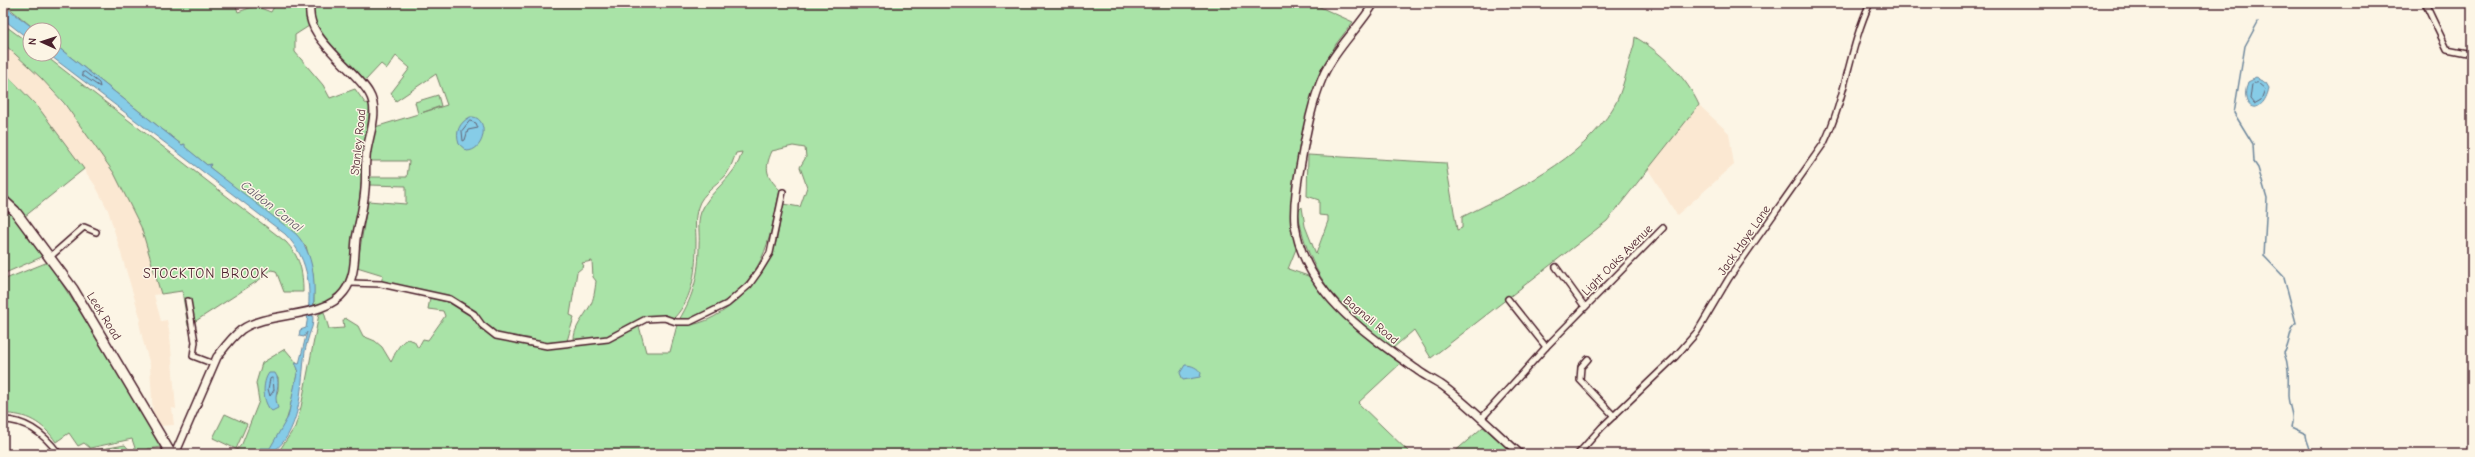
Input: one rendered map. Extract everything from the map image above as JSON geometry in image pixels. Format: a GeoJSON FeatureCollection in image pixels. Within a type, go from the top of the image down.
{"type":"FeatureCollection","features":[{"type":"Feature","properties":{"kind":"highway","name":"Leek Road"},"geometry":{"type":"LineString","coordinates":[[3,200],[14,211],[73,289],[171,454]]}},
{"type":"Feature","properties":{"kind":"street","name":"Stanley Road"},"geometry":{"type":"LineString","coordinates":[[311,3],[310,19],[316,33],[366,88],[373,101],[374,112],[366,158],[362,216],[350,283]]}},
{"type":"Feature","properties":{"kind":"street","name":"Bagnall Road"},"geometry":{"type":"LineString","coordinates":[[1374,3],[1336,54],[1324,75],[1313,109],[1305,138],[1295,204],[1296,225],[1300,244],[1312,271],[1322,286],[1350,320],[1376,342],[1442,385],[1520,454]]}},
{"type":"Feature","properties":{"kind":"street","name":"Jack Haye Lane"},"geometry":{"type":"LineString","coordinates":[[1578,454],[1614,416],[1675,357],[1697,332],[1729,278],[1824,143],[1835,120],[1853,52],[1870,3]]}},
{"type":"Feature","properties":{"kind":"street"},"geometry":{"type":"LineString","coordinates":[[2425,3],[2447,49],[2472,54]]}},
{"type":"Feature","properties":{"kind":"street"},"geometry":{"type":"LineString","coordinates":[[176,454],[214,364],[227,344],[242,330],[258,322],[291,316],[305,310],[316,310],[344,293],[350,283],[388,285],[450,299],[474,314],[482,325],[496,336],[548,346],[608,339],[646,319],[664,318],[682,323],[690,322],[727,304],[749,284],[759,271],[770,253],[783,192]]}},
{"type":"Feature","properties":{"kind":"street"},"geometry":{"type":"LineString","coordinates":[[50,257],[84,227],[96,232]]}},
{"type":"Feature","properties":{"kind":"street","name":"Light Oaks Avenue"},"geometry":{"type":"LineString","coordinates":[[1481,419],[1546,347],[1663,228]]}},
{"type":"Feature","properties":{"kind":"street","name":"Light Oaks Avenue"},"geometry":{"type":"LineString","coordinates":[[1556,267],[1585,307]]}},
{"type":"Feature","properties":{"kind":"street"},"geometry":{"type":"LineString","coordinates":[[1508,299],[1546,347]]}},
{"type":"Feature","properties":{"kind":"street"},"geometry":{"type":"LineString","coordinates":[[188,301],[195,342],[193,356],[214,364]]}},
{"type":"Feature","properties":{"kind":"street"},"geometry":{"type":"LineString","coordinates":[[1588,359],[1581,367],[1580,380],[1614,416]]}},
{"type":"Feature","properties":{"kind":"street"},"geometry":{"type":"LineString","coordinates":[[3,420],[15,420],[26,424],[40,434],[59,454]]}},
{"type":"Feature","properties":{"kind":"shaded area"},"geometry":{"type":"Polygon","coordinates":[[[3,43],[41,78],[82,126],[114,173],[141,227],[161,294],[154,295],[161,321],[167,320],[170,336],[176,409],[172,408],[174,425],[159,426],[153,417],[150,365],[139,322],[141,320],[108,210],[95,185],[38,107],[3,71],[3,43]]]}},
{"type":"Feature","properties":{"kind":"shaded area"},"geometry":{"type":"Polygon","coordinates":[[[1699,105],[1729,133],[1734,165],[1677,215],[1648,169],[1699,105]]]}},
{"type":"Feature","properties":{"kind":"green space"},"geometry":{"type":"Polygon","coordinates":[[[3,3],[235,3],[238,12],[255,6],[271,12],[276,3],[308,3],[306,10],[309,26],[295,35],[295,52],[323,85],[330,98],[355,89],[365,103],[370,104],[352,268],[346,281],[334,297],[328,301],[314,305],[313,273],[306,246],[209,167],[211,165],[207,165],[184,147],[184,144],[182,145],[62,50],[62,22],[26,22],[3,3]]]}},
{"type":"Feature","properties":{"kind":"green space"},"geometry":{"type":"Polygon","coordinates":[[[314,3],[1311,3],[1353,22],[1336,44],[1322,72],[1295,179],[1291,206],[1298,244],[1288,269],[1314,278],[1330,301],[1348,321],[1401,363],[1358,403],[1411,454],[277,454],[295,427],[301,407],[319,314],[324,312],[329,329],[344,328],[343,321],[345,318],[358,326],[363,336],[375,341],[382,347],[391,362],[397,349],[404,341],[407,339],[414,341],[418,348],[423,339],[428,340],[445,316],[443,311],[428,309],[430,298],[453,303],[465,310],[494,338],[552,348],[610,341],[639,326],[646,352],[670,352],[677,325],[692,325],[707,320],[721,312],[736,302],[760,276],[774,249],[783,204],[800,207],[807,187],[800,167],[806,157],[805,148],[793,146],[772,151],[767,168],[769,176],[780,190],[772,228],[761,259],[743,286],[729,298],[700,316],[683,321],[679,320],[692,293],[697,275],[699,256],[699,224],[701,212],[710,197],[734,169],[742,152],[736,153],[731,167],[726,175],[706,194],[700,202],[696,216],[695,261],[690,292],[681,310],[674,318],[652,317],[639,319],[612,336],[574,341],[577,327],[590,306],[594,294],[596,281],[593,277],[592,261],[582,263],[584,266],[577,272],[570,315],[574,317],[567,341],[543,343],[528,338],[497,335],[482,323],[474,311],[453,298],[381,283],[383,275],[357,267],[368,201],[406,204],[406,186],[369,185],[369,177],[407,177],[409,161],[368,161],[375,127],[418,114],[415,102],[438,95],[441,106],[421,113],[447,105],[436,74],[396,101],[391,93],[410,68],[396,56],[387,69],[381,64],[365,81],[319,32],[311,17],[314,3]]]}},
{"type":"Feature","properties":{"kind":"green space"},"geometry":{"type":"Polygon","coordinates":[[[3,24],[22,38],[22,60],[3,43],[3,24]]]}},
{"type":"Feature","properties":{"kind":"green space"},"geometry":{"type":"Polygon","coordinates":[[[1635,37],[1654,50],[1672,66],[1688,85],[1699,105],[1607,221],[1431,358],[1414,330],[1392,349],[1365,330],[1352,318],[1340,305],[1320,276],[1312,261],[1301,228],[1298,211],[1302,207],[1305,226],[1316,254],[1328,221],[1328,216],[1319,215],[1319,200],[1307,196],[1308,155],[1446,163],[1457,230],[1462,228],[1462,217],[1524,185],[1545,172],[1584,143],[1600,127],[1613,108],[1620,94],[1635,37]]]}},
{"type":"Feature","properties":{"kind":"green space"},"geometry":{"type":"Polygon","coordinates":[[[24,62],[53,62],[286,242],[298,259],[302,277],[303,292],[284,292],[276,271],[271,270],[259,280],[188,326],[182,291],[161,294],[141,227],[114,173],[64,103],[24,62]]]}},
{"type":"Feature","properties":{"kind":"green space"},"geometry":{"type":"Polygon","coordinates":[[[3,71],[38,107],[84,169],[24,217],[3,196],[3,183],[7,178],[3,175],[3,71]]]}},
{"type":"Feature","properties":{"kind":"green space"},"geometry":{"type":"Polygon","coordinates":[[[3,206],[27,233],[44,256],[3,274],[3,206]]]}},
{"type":"Feature","properties":{"kind":"green space"},"geometry":{"type":"Polygon","coordinates":[[[48,262],[107,354],[162,447],[147,449],[148,454],[137,454],[132,439],[90,448],[84,443],[78,446],[69,433],[56,442],[45,429],[33,420],[19,415],[3,414],[3,280],[48,262]]]}},
{"type":"Feature","properties":{"kind":"green space"},"geometry":{"type":"Polygon","coordinates":[[[285,349],[296,362],[298,369],[289,412],[281,435],[269,449],[256,453],[233,454],[242,444],[259,401],[256,383],[262,363],[285,349]],[[278,377],[265,387],[264,390],[269,409],[277,403],[275,399],[278,390],[278,377]]]}},
{"type":"Feature","properties":{"kind":"green space"},"geometry":{"type":"Polygon","coordinates":[[[225,414],[247,424],[236,449],[213,438],[225,414]]]}},
{"type":"Feature","properties":{"kind":"green space"},"geometry":{"type":"Polygon","coordinates":[[[1483,427],[1515,454],[1452,454],[1483,427]]]}},
{"type":"Feature","properties":{"kind":"green space"},"geometry":{"type":"Polygon","coordinates":[[[125,445],[133,454],[90,454],[96,450],[125,445]]]}},
{"type":"Feature","properties":{"kind":"water"},"geometry":{"type":"Polygon","coordinates":[[[3,5],[25,22],[22,22],[22,34],[3,19],[3,5]]]}},
{"type":"Feature","properties":{"kind":"water"},"geometry":{"type":"Polygon","coordinates":[[[62,50],[182,145],[185,144],[185,147],[207,165],[211,164],[209,167],[296,234],[307,250],[314,279],[313,322],[305,351],[300,398],[297,411],[288,436],[280,446],[270,454],[267,454],[268,452],[255,454],[260,448],[270,448],[288,417],[298,369],[295,363],[299,364],[307,332],[304,337],[299,336],[300,330],[306,328],[309,303],[308,278],[300,255],[294,244],[285,234],[59,62],[62,62],[62,50]]]}},
{"type":"Feature","properties":{"kind":"water"},"geometry":{"type":"Polygon","coordinates":[[[2256,78],[2266,83],[2269,88],[2266,98],[2261,104],[2257,107],[2252,107],[2248,104],[2246,99],[2246,91],[2248,82],[2256,78]]]}},
{"type":"Feature","properties":{"kind":"water"},"geometry":{"type":"Polygon","coordinates":[[[470,117],[476,118],[480,121],[483,127],[483,133],[479,145],[474,149],[467,151],[459,144],[457,136],[459,128],[463,122],[470,117]]]}},
{"type":"Feature","properties":{"kind":"water"},"geometry":{"type":"Polygon","coordinates":[[[1185,365],[1192,366],[1198,370],[1201,373],[1200,377],[1183,380],[1180,373],[1185,365]]]}},
{"type":"Feature","properties":{"kind":"water"},"geometry":{"type":"Polygon","coordinates":[[[269,373],[275,373],[278,380],[276,398],[278,408],[272,411],[266,403],[264,392],[265,382],[269,373]]]}},
{"type":"Feature","properties":{"kind":"waterway"},"geometry":{"type":"LineString","coordinates":[[2258,22],[2245,46],[2234,113],[2253,144],[2254,162],[2258,168],[2267,198],[2264,256],[2284,277],[2296,323],[2293,326],[2288,345],[2284,353],[2288,369],[2288,399],[2292,415],[2291,427],[2306,434],[2311,454]]}},
{"type":"Feature","properties":{"kind":"district","name":"STOCKTON BROOK"},"geometry":{"type":"Point","coordinates":[206,273]}},
{"type":"Feature","properties":{"kind":"water label","name":"Caldon Canal"},"geometry":{"type":"Point","coordinates":[272,206]}}]}
